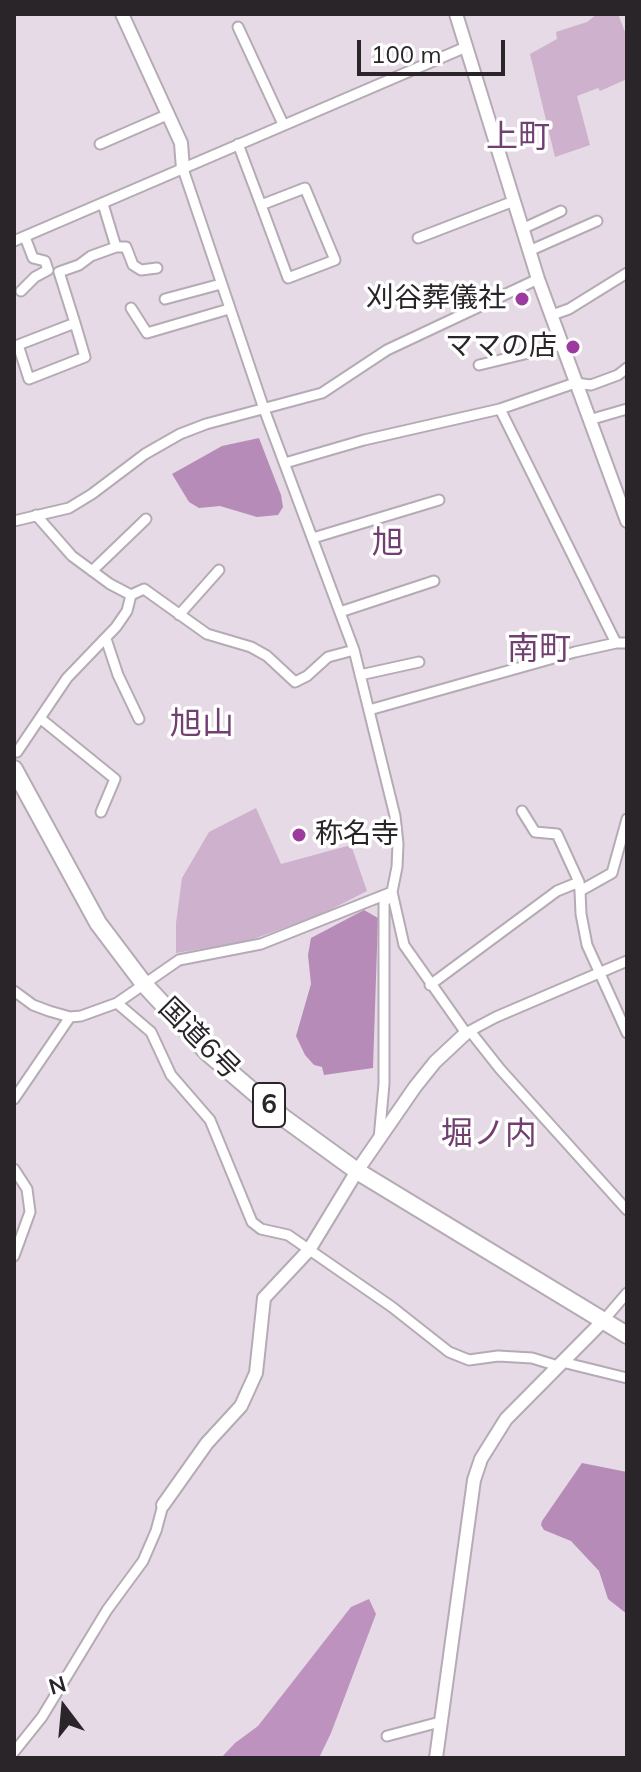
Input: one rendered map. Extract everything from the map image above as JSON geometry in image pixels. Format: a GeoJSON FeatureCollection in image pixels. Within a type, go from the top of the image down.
{"type":"FeatureCollection","features":[{"type":"Feature","properties":{"kind":"highway","name":"国道6号"},"geometry":{"type":"LineString","coordinates":[[14,769],[98,923],[144,984],[208,1053],[284,1118],[357,1171],[627,1335]]}},
{"type":"Feature","properties":{"kind":"street"},"geometry":{"type":"LineString","coordinates":[[122,14],[181,143],[183,169],[229,309],[354,650],[395,816],[398,844],[392,892],[404,945],[430,985],[468,1032],[627,1210]]}},
{"type":"Feature","properties":{"kind":"street"},"geometry":{"type":"LineString","coordinates":[[456,14],[538,279],[627,521]]}},
{"type":"Feature","properties":{"kind":"street"},"geometry":{"type":"LineString","coordinates":[[238,27],[283,124]]}},
{"type":"Feature","properties":{"kind":"street"},"geometry":{"type":"LineString","coordinates":[[14,241],[466,47]]}},
{"type":"Feature","properties":{"kind":"street"},"geometry":{"type":"LineString","coordinates":[[100,144],[169,114]]}},
{"type":"Feature","properties":{"kind":"street"},"geometry":{"type":"LineString","coordinates":[[238,144],[288,278],[335,260],[305,188],[261,205]]}},
{"type":"Feature","properties":{"kind":"street"},"geometry":{"type":"LineString","coordinates":[[418,238],[514,201]]}},
{"type":"Feature","properties":{"kind":"street"},"geometry":{"type":"LineString","coordinates":[[103,204],[116,247]]}},
{"type":"Feature","properties":{"kind":"street"},"geometry":{"type":"LineString","coordinates":[[522,229],[561,211]]}},
{"type":"Feature","properties":{"kind":"street"},"geometry":{"type":"LineString","coordinates":[[529,251],[597,221]]}},
{"type":"Feature","properties":{"kind":"street"},"geometry":{"type":"LineString","coordinates":[[21,291],[35,277],[48,270],[45,261],[33,258],[25,237]]}},
{"type":"Feature","properties":{"kind":"street"},"geometry":{"type":"LineString","coordinates":[[75,323],[18,345],[29,379],[85,357],[75,323],[59,272],[116,247],[126,247],[133,265],[141,270],[157,268]]}},
{"type":"Feature","properties":{"kind":"street"},"geometry":{"type":"LineString","coordinates":[[552,315],[569,309],[627,273]]}},
{"type":"Feature","properties":{"kind":"street"},"geometry":{"type":"LineString","coordinates":[[14,521],[69,508],[145,454],[180,434],[322,393],[387,350],[538,279]]}},
{"type":"Feature","properties":{"kind":"street"},"geometry":{"type":"LineString","coordinates":[[165,299],[221,284]]}},
{"type":"Feature","properties":{"kind":"street"},"geometry":{"type":"LineString","coordinates":[[131,308],[147,333],[229,309]]}},
{"type":"Feature","properties":{"kind":"street"},"geometry":{"type":"LineString","coordinates":[[479,365],[562,345]]}},
{"type":"Feature","properties":{"kind":"street"},"geometry":{"type":"LineString","coordinates":[[285,463],[364,440],[500,409],[575,383],[591,385],[618,375],[627,368]]}},
{"type":"Feature","properties":{"kind":"street"},"geometry":{"type":"LineString","coordinates":[[500,409],[616,643]]}},
{"type":"Feature","properties":{"kind":"street"},"geometry":{"type":"LineString","coordinates":[[589,420],[627,409]]}},
{"type":"Feature","properties":{"kind":"street"},"geometry":{"type":"LineString","coordinates":[[313,538],[439,500]]}},
{"type":"Feature","properties":{"kind":"street"},"geometry":{"type":"LineString","coordinates":[[36,515],[72,556],[131,595]]}},
{"type":"Feature","properties":{"kind":"street"},"geometry":{"type":"LineString","coordinates":[[92,571],[146,519]]}},
{"type":"Feature","properties":{"kind":"street"},"geometry":{"type":"LineString","coordinates":[[179,615],[219,570]]}},
{"type":"Feature","properties":{"kind":"street"},"geometry":{"type":"LineString","coordinates":[[340,612],[434,581]]}},
{"type":"Feature","properties":{"kind":"street"},"geometry":{"type":"LineString","coordinates":[[131,595],[144,589],[207,634],[251,647],[267,656],[295,682],[307,676],[328,657],[354,650]]}},
{"type":"Feature","properties":{"kind":"street"},"geometry":{"type":"LineString","coordinates":[[17,752],[67,678],[106,639],[127,611],[131,595]]}},
{"type":"Feature","properties":{"kind":"street"},"geometry":{"type":"LineString","coordinates":[[106,639],[118,675],[139,719]]}},
{"type":"Feature","properties":{"kind":"street"},"geometry":{"type":"LineString","coordinates":[[369,710],[616,643],[627,643]]}},
{"type":"Feature","properties":{"kind":"street"},"geometry":{"type":"LineString","coordinates":[[360,675],[419,662]]}},
{"type":"Feature","properties":{"kind":"street"},"geometry":{"type":"LineString","coordinates":[[41,719],[115,779],[101,812]]}},
{"type":"Feature","properties":{"kind":"street"},"geometry":{"type":"LineString","coordinates":[[522,811],[535,832],[557,834],[580,887],[587,945],[627,1033]]}},
{"type":"Feature","properties":{"kind":"street"},"geometry":{"type":"LineString","coordinates":[[430,985],[557,891],[580,887],[612,873],[627,819]]}},
{"type":"Feature","properties":{"kind":"street"},"geometry":{"type":"LineString","coordinates":[[14,991],[33,1005],[70,1017],[117,1003],[179,960],[261,944],[392,892]]}},
{"type":"Feature","properties":{"kind":"street"},"geometry":{"type":"LineString","coordinates":[[379,1142],[384,1084],[384,903],[392,892]]}},
{"type":"Feature","properties":{"kind":"street"},"geometry":{"type":"LineString","coordinates":[[14,1752],[42,1717],[107,1610],[143,1561],[163,1505],[207,1443],[241,1406],[256,1373],[264,1298],[309,1250],[357,1171],[435,1062],[468,1032],[496,1017],[627,961]]}},
{"type":"Feature","properties":{"kind":"street"},"geometry":{"type":"LineString","coordinates":[[117,1003],[151,1032],[171,1075],[210,1120],[252,1222],[261,1229],[288,1235],[392,1307],[449,1352],[469,1360],[498,1356],[532,1358],[627,1378]]}},
{"type":"Feature","properties":{"kind":"street"},"geometry":{"type":"LineString","coordinates":[[14,1099],[70,1017]]}},
{"type":"Feature","properties":{"kind":"street"},"geometry":{"type":"LineString","coordinates":[[14,1169],[27,1189],[30,1212],[14,1256]]}},
{"type":"Feature","properties":{"kind":"street"},"geometry":{"type":"LineString","coordinates":[[436,1758],[474,1480],[481,1459],[506,1419],[627,1293]]}},
{"type":"Feature","properties":{"kind":"street"},"geometry":{"type":"LineString","coordinates":[[387,1736],[440,1722]]}},
{"type":"Feature","properties":{"kind":"shaded area"},"geometry":{"type":"Polygon","coordinates":[[[597,14],[618,14],[627,37],[627,79],[600,91],[598,88],[577,96],[590,145],[555,157],[530,54],[557,39],[556,32],[587,22],[597,14]]]}},
{"type":"Feature","properties":{"kind":"shaded area"},"geometry":{"type":"Polygon","coordinates":[[[259,438],[281,495],[283,507],[278,515],[257,517],[220,506],[199,508],[189,502],[172,474],[222,446],[259,438]]]}},
{"type":"Feature","properties":{"kind":"shaded area"},"geometry":{"type":"Polygon","coordinates":[[[256,808],[281,864],[351,845],[367,891],[320,915],[245,942],[176,953],[182,878],[209,832],[256,808]]]}},
{"type":"Feature","properties":{"kind":"shaded area"},"geometry":{"type":"Polygon","coordinates":[[[364,910],[378,918],[373,1068],[324,1075],[322,1067],[314,1065],[305,1055],[296,1036],[311,984],[308,955],[311,938],[364,910]]]}},
{"type":"Feature","properties":{"kind":"shaded area"},"geometry":{"type":"Polygon","coordinates":[[[582,1463],[627,1472],[627,1614],[608,1599],[599,1571],[571,1541],[544,1530],[541,1525],[582,1463]]]}},
{"type":"Feature","properties":{"kind":"shaded area"},"geometry":{"type":"Polygon","coordinates":[[[369,1599],[376,1614],[319,1758],[221,1758],[258,1726],[351,1607],[369,1599]]]}},
{"type":"Feature","properties":{"kind":"place","name":"刈谷葬儀社"},"geometry":{"type":"Point","coordinates":[522,299]}},
{"type":"Feature","properties":{"kind":"place","name":"ママの店"},"geometry":{"type":"Point","coordinates":[573,347]}},
{"type":"Feature","properties":{"kind":"place","name":"称名寺"},"geometry":{"type":"Point","coordinates":[299,835]}},
{"type":"Feature","properties":{"kind":"district","name":"上町"},"geometry":{"type":"Point","coordinates":[518,137]}},
{"type":"Feature","properties":{"kind":"district","name":"旭"},"geometry":{"type":"Point","coordinates":[388,543]}},
{"type":"Feature","properties":{"kind":"district","name":"南町"},"geometry":{"type":"Point","coordinates":[539,649]}},
{"type":"Feature","properties":{"kind":"district","name":"旭山"},"geometry":{"type":"Point","coordinates":[202,724]}},
{"type":"Feature","properties":{"kind":"district","name":"堀ノ内"},"geometry":{"type":"Point","coordinates":[489,1134]}}]}
